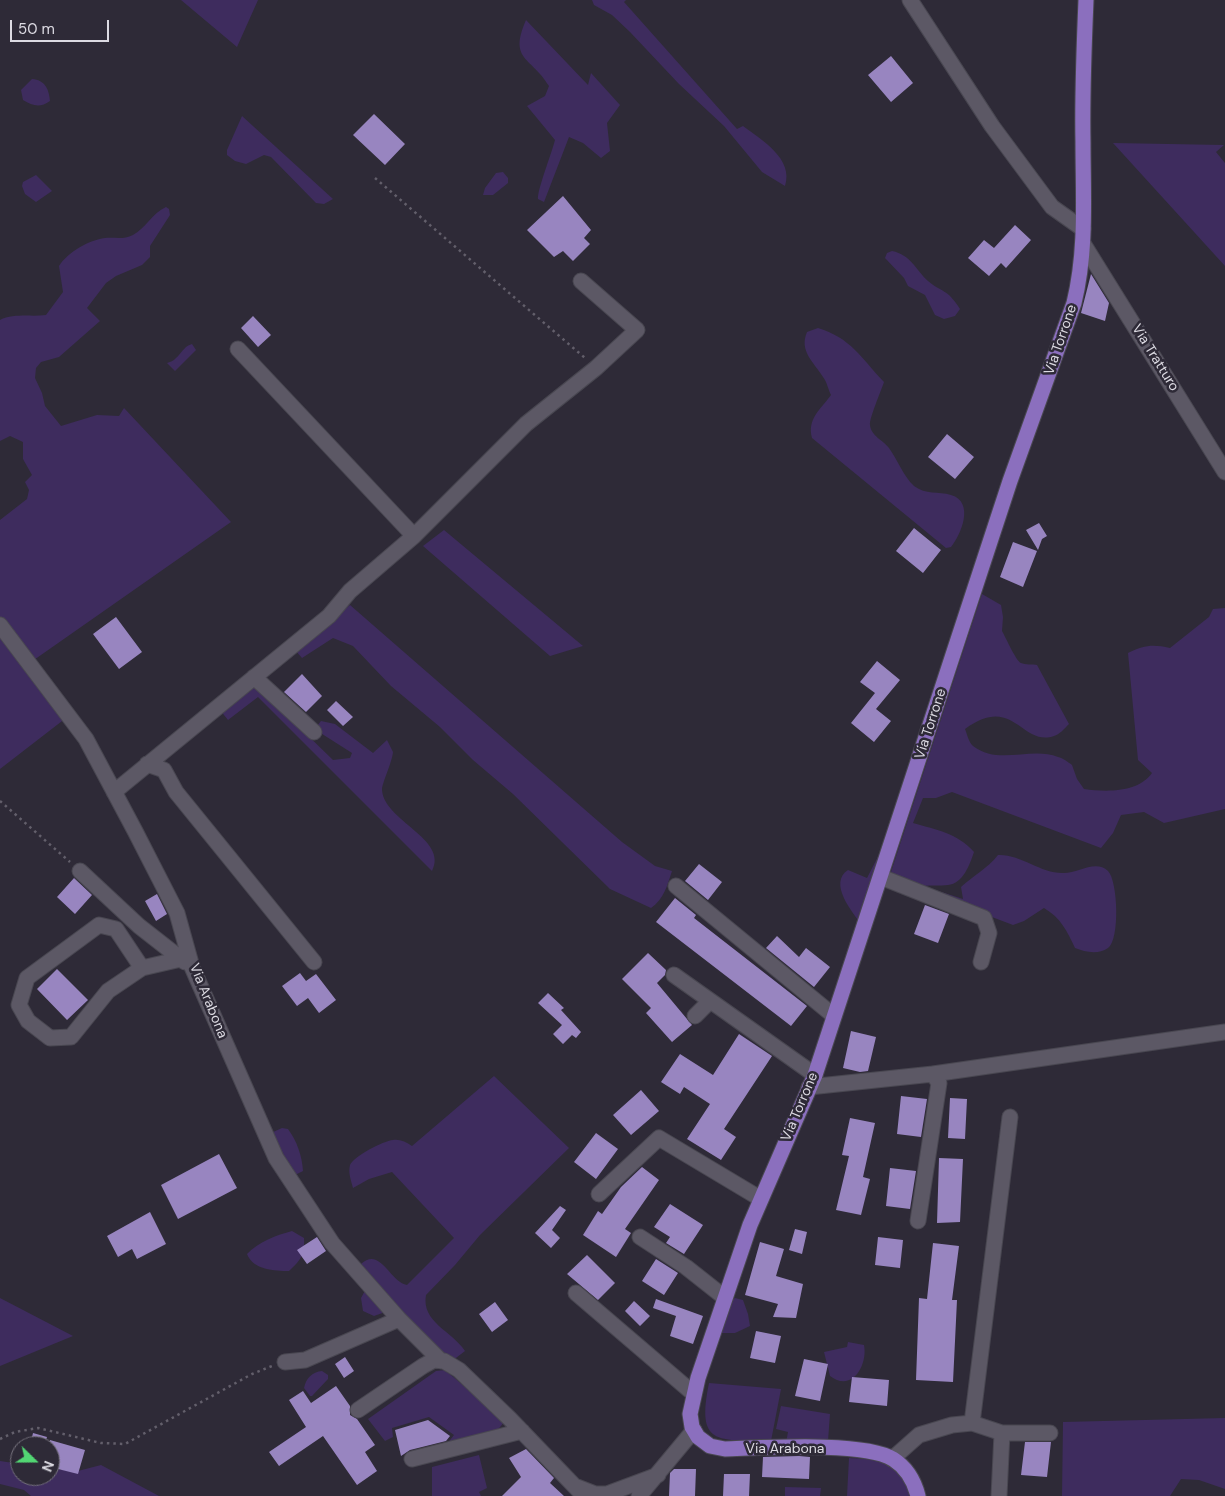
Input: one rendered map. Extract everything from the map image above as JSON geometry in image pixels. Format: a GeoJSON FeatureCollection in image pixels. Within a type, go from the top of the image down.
{"type":"FeatureCollection","features":[{"type":"Feature","properties":{"kind":"main road","name":"Via Torrone"},"geometry":{"type":"LineString","coordinates":[[694,1430],[690,1414],[694,1394],[724,1297],[761,1199],[812,1081],[881,877],[1010,481],[1074,303],[1084,245],[1082,92],[1086,0]]}},
{"type":"Feature","properties":{"kind":"main road","name":"Via Arabona"},"geometry":{"type":"LineString","coordinates":[[694,1430],[698,1437],[710,1446],[724,1449],[849,1449],[874,1452],[892,1458],[907,1470],[915,1483],[918,1496]]}},
{"type":"Feature","properties":{"kind":"street"},"geometry":{"type":"LineString","coordinates":[[910,0],[992,126],[1052,207],[1083,229]]}},
{"type":"Feature","properties":{"kind":"street","name":"Via Tratturo"},"geometry":{"type":"LineString","coordinates":[[1084,245],[1225,472]]}},
{"type":"Feature","properties":{"kind":"street"},"geometry":{"type":"LineString","coordinates":[[114,792],[329,616],[350,591],[414,536],[526,424],[596,368],[637,330],[581,280]]}},
{"type":"Feature","properties":{"kind":"street"},"geometry":{"type":"LineString","coordinates":[[238,349],[414,536]]}},
{"type":"Feature","properties":{"kind":"street","name":"Via Arabona"},"geometry":{"type":"LineString","coordinates":[[0,625],[86,739],[177,913],[187,963],[276,1158],[332,1243],[399,1319],[440,1361],[459,1370],[522,1431],[580,1492],[607,1494],[658,1475]]}},
{"type":"Feature","properties":{"kind":"street"},"geometry":{"type":"LineString","coordinates":[[254,677],[314,732]]}},
{"type":"Feature","properties":{"kind":"street"},"geometry":{"type":"LineString","coordinates":[[147,764],[164,770],[176,792],[314,962]]}},
{"type":"Feature","properties":{"kind":"street"},"geometry":{"type":"LineString","coordinates":[[80,871],[139,926],[187,963]]}},
{"type":"Feature","properties":{"kind":"street"},"geometry":{"type":"LineString","coordinates":[[881,877],[984,918],[989,933],[981,962]]}},
{"type":"Feature","properties":{"kind":"street"},"geometry":{"type":"LineString","coordinates":[[676,886],[834,1016]]}},
{"type":"Feature","properties":{"kind":"street"},"geometry":{"type":"LineString","coordinates":[[142,968],[116,929],[99,924],[27,978],[19,1005],[28,1021],[50,1038],[71,1036],[108,991],[142,968],[187,963]]}},
{"type":"Feature","properties":{"kind":"street"},"geometry":{"type":"LineString","coordinates":[[674,975],[812,1081],[932,1074],[1225,1032]]}},
{"type":"Feature","properties":{"kind":"street"},"geometry":{"type":"LineString","coordinates":[[695,1016],[709,1002]]}},
{"type":"Feature","properties":{"kind":"street"},"geometry":{"type":"LineString","coordinates":[[918,1221],[939,1083],[932,1074]]}},
{"type":"Feature","properties":{"kind":"street"},"geometry":{"type":"LineString","coordinates":[[972,1422],[1010,1117]]}},
{"type":"Feature","properties":{"kind":"street"},"geometry":{"type":"LineString","coordinates":[[599,1194],[659,1138],[761,1199]]}},
{"type":"Feature","properties":{"kind":"street"},"geometry":{"type":"LineString","coordinates":[[640,1237],[686,1267],[724,1297]]}},
{"type":"Feature","properties":{"kind":"street"},"geometry":{"type":"LineString","coordinates":[[576,1292],[694,1394]]}},
{"type":"Feature","properties":{"kind":"street"},"geometry":{"type":"LineString","coordinates":[[286,1362],[305,1360],[399,1319]]}},
{"type":"Feature","properties":{"kind":"street"},"geometry":{"type":"LineString","coordinates":[[358,1410],[423,1366],[434,1360],[440,1361]]}},
{"type":"Feature","properties":{"kind":"street"},"geometry":{"type":"LineString","coordinates":[[892,1458],[919,1435],[952,1425],[972,1422],[1002,1433],[1050,1433]]}},
{"type":"Feature","properties":{"kind":"street"},"geometry":{"type":"LineString","coordinates":[[639,1496],[694,1430]]}},
{"type":"Feature","properties":{"kind":"street"},"geometry":{"type":"LineString","coordinates":[[412,1459],[522,1431]]}},
{"type":"Feature","properties":{"kind":"street"},"geometry":{"type":"LineString","coordinates":[[999,1496],[1002,1433]]}},
{"type":"Feature","properties":{"kind":"path"},"geometry":{"type":"LineString","coordinates":[[375,178],[596,368]]}},
{"type":"Feature","properties":{"kind":"path"},"geometry":{"type":"LineString","coordinates":[[0,801],[6,804],[80,871]]}},
{"type":"Feature","properties":{"kind":"path"},"geometry":{"type":"LineString","coordinates":[[0,1439],[15,1432],[38,1428],[101,1442],[126,1444],[252,1374],[286,1362]]}},
{"type":"Feature","properties":{"kind":"shaded area"},"geometry":{"type":"Polygon","coordinates":[[[181,0],[258,0],[237,47],[181,0]]]}},
{"type":"Feature","properties":{"kind":"shaded area"},"geometry":{"type":"Polygon","coordinates":[[[592,0],[626,0],[624,2],[737,129],[743,126],[759,137],[781,159],[787,176],[785,186],[762,172],[724,126],[679,84],[630,32],[612,15],[594,5],[592,0]]]}},
{"type":"Feature","properties":{"kind":"shaded area"},"geometry":{"type":"Polygon","coordinates":[[[526,20],[588,85],[591,73],[620,105],[607,123],[610,151],[601,158],[583,143],[569,137],[544,202],[538,199],[538,195],[555,140],[527,106],[545,96],[549,86],[524,58],[521,51],[521,33],[526,20]]]}},
{"type":"Feature","properties":{"kind":"shaded area"},"geometry":{"type":"Polygon","coordinates":[[[32,79],[40,81],[46,86],[50,101],[43,105],[36,105],[23,100],[21,90],[32,79]]]}},
{"type":"Feature","properties":{"kind":"shaded area"},"geometry":{"type":"Polygon","coordinates":[[[242,116],[333,199],[324,204],[316,203],[271,157],[264,155],[246,164],[235,161],[227,155],[227,150],[242,116]]]}},
{"type":"Feature","properties":{"kind":"shaded area"},"geometry":{"type":"Polygon","coordinates":[[[1113,143],[1224,145],[1216,152],[1225,163],[1225,266],[1113,143]]]}},
{"type":"Feature","properties":{"kind":"shaded area"},"geometry":{"type":"Polygon","coordinates":[[[503,172],[508,178],[508,183],[493,195],[483,195],[485,188],[496,173],[503,172]]]}},
{"type":"Feature","properties":{"kind":"shaded area"},"geometry":{"type":"Polygon","coordinates":[[[36,175],[52,191],[36,202],[25,194],[22,186],[23,182],[36,175]]]}},
{"type":"Feature","properties":{"kind":"shaded area"},"geometry":{"type":"Polygon","coordinates":[[[166,207],[169,209],[170,215],[150,246],[150,257],[142,265],[116,276],[106,283],[87,308],[100,321],[59,357],[41,362],[36,368],[35,378],[42,393],[45,406],[61,426],[97,415],[119,416],[124,408],[231,522],[31,662],[0,619],[0,520],[27,499],[29,490],[25,482],[32,475],[23,459],[23,442],[10,436],[0,441],[0,320],[17,316],[46,315],[63,292],[59,266],[68,256],[92,241],[133,235],[166,207]]]}},
{"type":"Feature","properties":{"kind":"shaded area"},"geometry":{"type":"Polygon","coordinates":[[[892,251],[908,259],[928,281],[951,297],[960,309],[955,316],[944,319],[935,315],[925,295],[908,286],[904,278],[885,258],[887,253],[892,251]]]}},
{"type":"Feature","properties":{"kind":"shaded area"},"geometry":{"type":"Polygon","coordinates":[[[818,328],[839,337],[847,343],[884,382],[871,417],[871,429],[887,445],[910,482],[923,491],[951,495],[963,504],[964,519],[962,527],[951,547],[946,548],[812,438],[811,425],[813,420],[831,395],[824,379],[808,356],[805,345],[807,332],[818,328]]]}},
{"type":"Feature","properties":{"kind":"shaded area"},"geometry":{"type":"Polygon","coordinates":[[[192,344],[196,350],[175,371],[167,363],[175,359],[185,348],[192,344]]]}},
{"type":"Feature","properties":{"kind":"shaded area"},"geometry":{"type":"Polygon","coordinates":[[[444,530],[583,646],[550,656],[423,546],[444,530]]]}},
{"type":"Feature","properties":{"kind":"shaded area"},"geometry":{"type":"Polygon","coordinates":[[[982,594],[1001,605],[1003,617],[1002,631],[1014,654],[1021,663],[1037,665],[1069,724],[1056,735],[1043,737],[1033,734],[1006,718],[995,716],[982,719],[965,729],[970,743],[983,752],[993,755],[1037,753],[1060,758],[1072,765],[1077,779],[1084,789],[1102,791],[1130,788],[1146,780],[1152,773],[1138,760],[1128,653],[1149,646],[1170,648],[1209,617],[1213,609],[1225,608],[1225,809],[1164,823],[1144,812],[1121,815],[1113,833],[1101,848],[952,792],[936,798],[923,798],[913,823],[954,836],[974,852],[965,873],[958,881],[948,885],[923,886],[963,899],[961,887],[998,855],[1015,858],[1056,872],[1064,873],[1092,866],[1098,866],[1108,871],[1116,898],[1116,923],[1112,943],[1108,948],[1100,952],[1083,951],[1075,948],[1059,921],[1044,908],[1024,921],[1013,925],[889,878],[982,594]]]}},
{"type":"Feature","properties":{"kind":"shaded area"},"geometry":{"type":"Polygon","coordinates":[[[350,605],[622,842],[655,866],[672,871],[659,901],[651,908],[610,889],[513,794],[473,760],[440,727],[391,686],[353,646],[333,638],[302,658],[295,650],[350,605]]]}},
{"type":"Feature","properties":{"kind":"shaded area"},"geometry":{"type":"Polygon","coordinates":[[[0,629],[66,718],[0,769],[0,629]]]}},
{"type":"Feature","properties":{"kind":"shaded area"},"geometry":{"type":"Polygon","coordinates":[[[256,685],[333,760],[350,758],[352,753],[319,732],[317,726],[321,721],[335,724],[373,753],[387,740],[393,752],[382,787],[385,801],[432,849],[435,860],[432,871],[258,697],[228,720],[220,710],[256,685]]]}},
{"type":"Feature","properties":{"kind":"shaded area"},"geometry":{"type":"Polygon","coordinates":[[[887,839],[862,925],[844,898],[840,882],[842,876],[848,870],[867,878],[887,839]]]}},
{"type":"Feature","properties":{"kind":"shaded area"},"geometry":{"type":"Polygon","coordinates":[[[494,1076],[569,1148],[480,1235],[426,1295],[428,1312],[439,1326],[465,1351],[452,1361],[388,1311],[374,1316],[363,1311],[361,1298],[367,1287],[361,1264],[374,1259],[395,1278],[407,1285],[454,1238],[392,1172],[369,1179],[353,1188],[349,1168],[353,1161],[363,1153],[388,1141],[401,1140],[412,1146],[494,1076]]]}},
{"type":"Feature","properties":{"kind":"shaded area"},"geometry":{"type":"Polygon","coordinates":[[[282,1128],[288,1129],[302,1160],[303,1171],[293,1176],[271,1133],[282,1128]]]}},
{"type":"Feature","properties":{"kind":"shaded area"},"geometry":{"type":"Polygon","coordinates":[[[292,1231],[304,1238],[304,1248],[297,1263],[289,1271],[277,1271],[259,1266],[247,1254],[262,1243],[292,1231]]]}},
{"type":"Feature","properties":{"kind":"shaded area"},"geometry":{"type":"Polygon","coordinates":[[[0,1298],[73,1336],[0,1366],[0,1298]]]}},
{"type":"Feature","properties":{"kind":"shaded area"},"geometry":{"type":"Polygon","coordinates":[[[732,1299],[743,1300],[750,1326],[735,1333],[720,1333],[732,1299]]]}},
{"type":"Feature","properties":{"kind":"shaded area"},"geometry":{"type":"Polygon","coordinates":[[[848,1342],[864,1345],[863,1361],[857,1374],[851,1379],[845,1381],[838,1380],[830,1376],[824,1352],[847,1347],[848,1342]]]}},
{"type":"Feature","properties":{"kind":"shaded area"},"geometry":{"type":"Polygon","coordinates":[[[445,1370],[505,1421],[491,1438],[443,1449],[454,1435],[429,1417],[392,1428],[393,1437],[385,1441],[368,1419],[436,1371],[445,1370]]]}},
{"type":"Feature","properties":{"kind":"shaded area"},"geometry":{"type":"Polygon","coordinates":[[[322,1371],[328,1375],[328,1379],[310,1396],[304,1388],[306,1381],[312,1374],[322,1371]]]}},
{"type":"Feature","properties":{"kind":"shaded area"},"geometry":{"type":"Polygon","coordinates":[[[709,1383],[781,1389],[771,1441],[724,1439],[715,1435],[709,1429],[706,1418],[709,1383]]]}},
{"type":"Feature","properties":{"kind":"shaded area"},"geometry":{"type":"Polygon","coordinates":[[[781,1406],[830,1414],[828,1441],[786,1443],[788,1432],[776,1429],[781,1406]]]}},
{"type":"Feature","properties":{"kind":"shaded area"},"geometry":{"type":"Polygon","coordinates":[[[1225,1418],[1225,1489],[1199,1480],[1181,1479],[1170,1496],[1062,1496],[1063,1422],[1225,1418]]]}},
{"type":"Feature","properties":{"kind":"shaded area"},"geometry":{"type":"Polygon","coordinates":[[[479,1455],[487,1488],[479,1492],[481,1496],[432,1496],[432,1467],[479,1455]]]}},
{"type":"Feature","properties":{"kind":"shaded area"},"geometry":{"type":"Polygon","coordinates":[[[849,1458],[879,1461],[893,1465],[904,1474],[913,1496],[847,1496],[849,1458]]]}},
{"type":"Feature","properties":{"kind":"shaded area"},"geometry":{"type":"Polygon","coordinates":[[[0,1461],[10,1462],[10,1486],[60,1486],[60,1470],[78,1471],[101,1465],[159,1496],[31,1496],[24,1490],[0,1484],[0,1461]]]}},
{"type":"Feature","properties":{"kind":"shaded area"},"geometry":{"type":"Polygon","coordinates":[[[785,1487],[821,1488],[820,1496],[785,1496],[785,1487]]]}},
{"type":"Feature","properties":{"kind":"building"},"geometry":{"type":"Polygon","coordinates":[[[891,56],[913,83],[891,102],[868,75],[891,56]]]}},
{"type":"Feature","properties":{"kind":"building"},"geometry":{"type":"Polygon","coordinates":[[[374,114],[405,144],[385,165],[353,135],[374,114]]]}},
{"type":"Feature","properties":{"kind":"building"},"geometry":{"type":"Polygon","coordinates":[[[563,196],[591,230],[584,238],[590,244],[573,261],[563,251],[554,257],[527,230],[563,196]]]}},
{"type":"Feature","properties":{"kind":"building"},"geometry":{"type":"Polygon","coordinates":[[[1015,225],[1031,240],[1006,268],[1001,263],[989,276],[968,258],[984,240],[994,248],[1015,225]]]}},
{"type":"Feature","properties":{"kind":"building"},"geometry":{"type":"Polygon","coordinates":[[[1091,274],[1109,303],[1105,321],[1081,313],[1091,274]]]}},
{"type":"Feature","properties":{"kind":"building"},"geometry":{"type":"Polygon","coordinates":[[[253,316],[271,335],[258,347],[241,328],[253,316]]]}},
{"type":"Feature","properties":{"kind":"building"},"geometry":{"type":"Polygon","coordinates":[[[947,434],[974,457],[955,479],[928,457],[947,434]]]}},
{"type":"Feature","properties":{"kind":"building"},"geometry":{"type":"Polygon","coordinates":[[[1039,523],[1047,536],[1042,539],[1038,550],[1026,530],[1039,523]]]}},
{"type":"Feature","properties":{"kind":"building"},"geometry":{"type":"Polygon","coordinates":[[[914,528],[941,550],[923,573],[896,551],[914,528]]]}},
{"type":"Feature","properties":{"kind":"building"},"geometry":{"type":"Polygon","coordinates":[[[1013,542],[1037,551],[1023,587],[1000,577],[1013,542]]]}},
{"type":"Feature","properties":{"kind":"building"},"geometry":{"type":"Polygon","coordinates":[[[116,617],[142,652],[119,669],[93,634],[116,617]]]}},
{"type":"Feature","properties":{"kind":"building"},"geometry":{"type":"Polygon","coordinates":[[[877,661],[900,680],[876,709],[891,721],[874,742],[851,723],[875,693],[860,682],[877,661]]]}},
{"type":"Feature","properties":{"kind":"building"},"geometry":{"type":"Polygon","coordinates":[[[302,674],[322,696],[306,712],[284,692],[302,674]]]}},
{"type":"Feature","properties":{"kind":"building"},"geometry":{"type":"Polygon","coordinates":[[[336,701],[353,717],[343,726],[327,710],[336,701]]]}},
{"type":"Feature","properties":{"kind":"building"},"geometry":{"type":"Polygon","coordinates":[[[699,864],[722,882],[708,900],[685,881],[699,864]]]}},
{"type":"Feature","properties":{"kind":"building"},"geometry":{"type":"Polygon","coordinates":[[[74,878],[92,895],[75,914],[57,897],[74,878]]]}},
{"type":"Feature","properties":{"kind":"building"},"geometry":{"type":"Polygon","coordinates":[[[157,894],[167,914],[156,921],[145,901],[157,894]]]}},
{"type":"Feature","properties":{"kind":"building"},"geometry":{"type":"Polygon","coordinates":[[[675,898],[696,915],[694,918],[807,1006],[791,1026],[656,922],[675,898]]]}},
{"type":"Feature","properties":{"kind":"building"},"geometry":{"type":"Polygon","coordinates":[[[925,905],[949,914],[938,943],[914,934],[925,905]]]}},
{"type":"Feature","properties":{"kind":"building"},"geometry":{"type":"Polygon","coordinates":[[[777,936],[799,957],[806,948],[830,967],[814,987],[766,948],[777,936]]]}},
{"type":"Feature","properties":{"kind":"building"},"geometry":{"type":"Polygon","coordinates":[[[648,953],[666,970],[665,975],[657,983],[692,1025],[672,1042],[646,1013],[651,1008],[622,979],[648,953]]]}},
{"type":"Feature","properties":{"kind":"building"},"geometry":{"type":"Polygon","coordinates":[[[57,969],[88,1000],[67,1020],[37,989],[57,969]]]}},
{"type":"Feature","properties":{"kind":"building"},"geometry":{"type":"Polygon","coordinates":[[[300,973],[306,981],[316,974],[336,1000],[319,1013],[308,998],[297,1006],[282,986],[300,973]]]}},
{"type":"Feature","properties":{"kind":"building"},"geometry":{"type":"Polygon","coordinates":[[[548,993],[564,1008],[561,1010],[581,1032],[576,1038],[572,1035],[563,1044],[553,1034],[562,1025],[538,1003],[548,993]]]}},
{"type":"Feature","properties":{"kind":"building"},"geometry":{"type":"Polygon","coordinates":[[[851,1031],[876,1037],[868,1071],[860,1072],[843,1068],[851,1031]]]}},
{"type":"Feature","properties":{"kind":"building"},"geometry":{"type":"Polygon","coordinates":[[[739,1034],[772,1056],[724,1129],[736,1137],[721,1160],[687,1139],[710,1104],[684,1087],[680,1094],[661,1082],[680,1054],[713,1075],[739,1034]]]}},
{"type":"Feature","properties":{"kind":"building"},"geometry":{"type":"Polygon","coordinates":[[[641,1090],[659,1111],[631,1135],[613,1115],[641,1090]]]}},
{"type":"Feature","properties":{"kind":"building"},"geometry":{"type":"Polygon","coordinates":[[[901,1096],[927,1099],[921,1137],[897,1134],[901,1096]]]}},
{"type":"Feature","properties":{"kind":"building"},"geometry":{"type":"Polygon","coordinates":[[[950,1098],[967,1099],[965,1139],[948,1138],[950,1098]]]}},
{"type":"Feature","properties":{"kind":"building"},"geometry":{"type":"Polygon","coordinates":[[[850,1118],[875,1123],[863,1177],[870,1179],[861,1215],[836,1210],[849,1156],[842,1155],[850,1118]]]}},
{"type":"Feature","properties":{"kind":"building"},"geometry":{"type":"Polygon","coordinates":[[[596,1133],[618,1149],[596,1179],[574,1162],[596,1133]]]}},
{"type":"Feature","properties":{"kind":"building"},"geometry":{"type":"Polygon","coordinates":[[[219,1154],[237,1188],[178,1219],[161,1185],[219,1154]]]}},
{"type":"Feature","properties":{"kind":"building"},"geometry":{"type":"Polygon","coordinates":[[[939,1158],[963,1159],[960,1222],[937,1223],[939,1158]]]}},
{"type":"Feature","properties":{"kind":"building"},"geometry":{"type":"Polygon","coordinates":[[[642,1167],[659,1180],[625,1229],[631,1233],[616,1257],[583,1235],[598,1211],[602,1214],[621,1187],[642,1167]]]}},
{"type":"Feature","properties":{"kind":"building"},"geometry":{"type":"Polygon","coordinates":[[[890,1168],[916,1171],[910,1209],[886,1206],[890,1168]]]}},
{"type":"Feature","properties":{"kind":"building"},"geometry":{"type":"Polygon","coordinates":[[[670,1204],[703,1225],[684,1254],[666,1243],[670,1237],[654,1227],[670,1204]]]}},
{"type":"Feature","properties":{"kind":"building"},"geometry":{"type":"Polygon","coordinates":[[[560,1206],[566,1210],[552,1230],[560,1238],[551,1248],[535,1233],[560,1206]]]}},
{"type":"Feature","properties":{"kind":"building"},"geometry":{"type":"Polygon","coordinates":[[[150,1212],[166,1244],[137,1259],[132,1249],[118,1257],[107,1236],[150,1212]]]}},
{"type":"Feature","properties":{"kind":"building"},"geometry":{"type":"Polygon","coordinates":[[[795,1229],[807,1232],[802,1254],[789,1250],[795,1229]]]}},
{"type":"Feature","properties":{"kind":"building"},"geometry":{"type":"Polygon","coordinates":[[[317,1237],[326,1251],[307,1264],[297,1250],[317,1237]]]}},
{"type":"Feature","properties":{"kind":"building"},"geometry":{"type":"Polygon","coordinates":[[[878,1237],[903,1240],[900,1268],[875,1265],[878,1237]]]}},
{"type":"Feature","properties":{"kind":"building"},"geometry":{"type":"Polygon","coordinates":[[[760,1242],[784,1249],[776,1276],[803,1284],[796,1318],[773,1317],[778,1304],[745,1295],[760,1242]]]}},
{"type":"Feature","properties":{"kind":"building"},"geometry":{"type":"Polygon","coordinates":[[[933,1243],[959,1246],[952,1300],[957,1300],[953,1382],[916,1380],[919,1298],[927,1299],[933,1243]]]}},
{"type":"Feature","properties":{"kind":"building"},"geometry":{"type":"Polygon","coordinates":[[[587,1255],[615,1283],[598,1300],[567,1274],[587,1255]]]}},
{"type":"Feature","properties":{"kind":"building"},"geometry":{"type":"Polygon","coordinates":[[[656,1259],[678,1273],[664,1295],[642,1281],[656,1259]]]}},
{"type":"Feature","properties":{"kind":"building"},"geometry":{"type":"Polygon","coordinates":[[[656,1299],[703,1316],[693,1344],[670,1336],[676,1316],[653,1308],[656,1299]]]}},
{"type":"Feature","properties":{"kind":"building"},"geometry":{"type":"Polygon","coordinates":[[[634,1301],[650,1316],[640,1326],[625,1311],[634,1301]]]}},
{"type":"Feature","properties":{"kind":"building"},"geometry":{"type":"Polygon","coordinates":[[[495,1302],[508,1320],[492,1332],[479,1314],[495,1302]]]}},
{"type":"Feature","properties":{"kind":"building"},"geometry":{"type":"Polygon","coordinates":[[[756,1331],[781,1336],[775,1363],[750,1358],[756,1331]]]}},
{"type":"Feature","properties":{"kind":"building"},"geometry":{"type":"Polygon","coordinates":[[[345,1357],[354,1371],[344,1378],[335,1364],[345,1357]]]}},
{"type":"Feature","properties":{"kind":"building"},"geometry":{"type":"Polygon","coordinates":[[[804,1359],[828,1364],[820,1401],[795,1396],[804,1359]]]}},
{"type":"Feature","properties":{"kind":"building"},"geometry":{"type":"Polygon","coordinates":[[[852,1377],[889,1380],[887,1406],[849,1402],[852,1377]]]}},
{"type":"Feature","properties":{"kind":"building"},"geometry":{"type":"Polygon","coordinates":[[[336,1386],[350,1406],[350,1415],[357,1419],[375,1445],[365,1452],[377,1471],[357,1485],[323,1436],[279,1466],[269,1452],[306,1427],[289,1400],[303,1391],[311,1403],[336,1386]]]}},
{"type":"Feature","properties":{"kind":"building"},"geometry":{"type":"Polygon","coordinates":[[[428,1420],[450,1436],[446,1441],[410,1450],[401,1456],[395,1430],[428,1420]]]}},
{"type":"Feature","properties":{"kind":"building"},"geometry":{"type":"Polygon","coordinates":[[[33,1433],[44,1436],[32,1436],[33,1433]]]}},
{"type":"Feature","properties":{"kind":"building"},"geometry":{"type":"Polygon","coordinates":[[[1025,1442],[1051,1442],[1047,1477],[1021,1475],[1025,1442]]]}},
{"type":"Feature","properties":{"kind":"building"},"geometry":{"type":"Polygon","coordinates":[[[60,1443],[85,1450],[78,1474],[60,1470],[60,1443]]]}},
{"type":"Feature","properties":{"kind":"building"},"geometry":{"type":"Polygon","coordinates":[[[526,1449],[554,1478],[550,1483],[564,1496],[502,1496],[521,1477],[509,1458],[526,1449]]]}},
{"type":"Feature","properties":{"kind":"building"},"geometry":{"type":"Polygon","coordinates":[[[763,1457],[810,1457],[809,1479],[762,1477],[763,1457]]]}},
{"type":"Feature","properties":{"kind":"building"},"geometry":{"type":"Polygon","coordinates":[[[674,1469],[696,1469],[695,1496],[669,1496],[670,1473],[674,1469]]]}},
{"type":"Feature","properties":{"kind":"building"},"geometry":{"type":"Polygon","coordinates":[[[724,1474],[750,1474],[749,1496],[723,1496],[724,1474]]]}}]}
